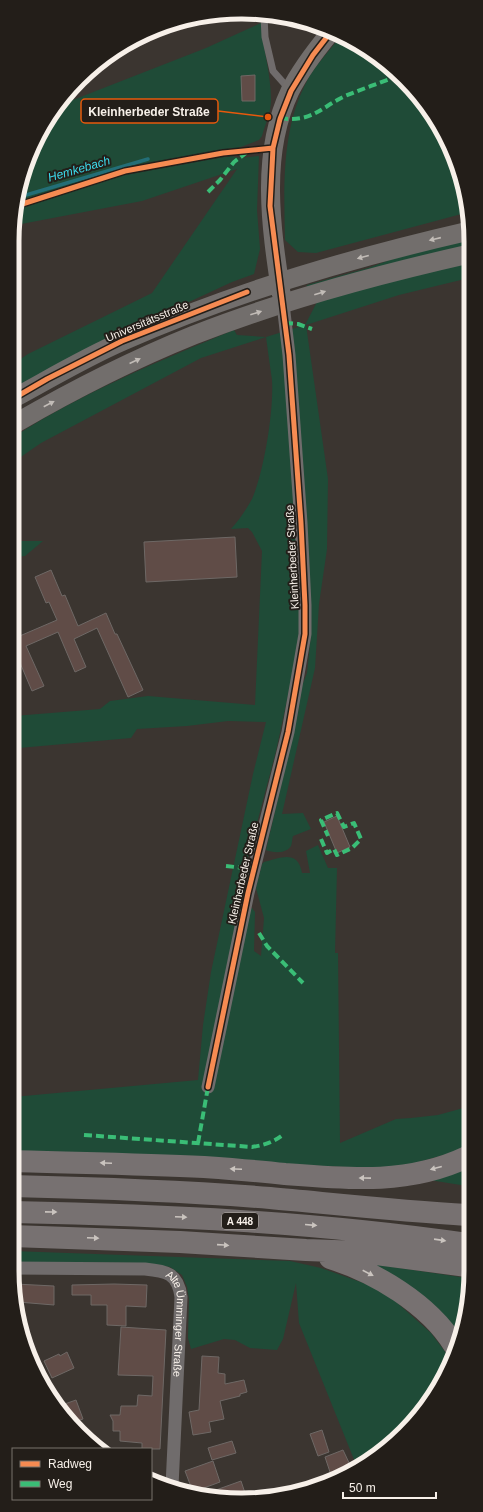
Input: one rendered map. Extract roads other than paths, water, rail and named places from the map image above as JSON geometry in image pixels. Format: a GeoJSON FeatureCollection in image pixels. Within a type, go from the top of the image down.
{"type":"FeatureCollection","features":[{"type":"Feature","properties":{"kind":"highway"},"geometry":{"type":"LineString","coordinates":[[19,1161],[162,1165],[248,1170],[334,1178],[378,1178],[404,1176],[417,1173],[445,1166],[464,1157]]}},
{"type":"Feature","properties":{"kind":"highway","name":"A 448"},"geometry":{"type":"LineString","coordinates":[[19,1186],[184,1192],[270,1198],[412,1212],[464,1220]]}},
{"type":"Feature","properties":{"kind":"highway","name":"A 448"},"geometry":{"type":"LineString","coordinates":[[19,1212],[116,1214],[314,1226],[464,1244]]}},
{"type":"Feature","properties":{"kind":"highway"},"geometry":{"type":"LineString","coordinates":[[412,1212],[464,1215]]}},
{"type":"Feature","properties":{"kind":"highway"},"geometry":{"type":"LineString","coordinates":[[19,1236],[180,1242],[361,1252],[464,1266]]}},
{"type":"Feature","properties":{"kind":"highway"},"geometry":{"type":"LineString","coordinates":[[306,1250],[352,1265],[391,1285],[439,1326],[452,1342]]}},
{"type":"Feature","properties":{"kind":"main road","name":"Kleinherbeder Straße"},"geometry":{"type":"LineString","coordinates":[[283,304],[270,206],[273,148],[280,119],[290,91],[313,54],[327,36]]}},
{"type":"Feature","properties":{"kind":"main road","name":"Universitätsstraße"},"geometry":{"type":"LineString","coordinates":[[19,395],[122,341],[214,304],[279,281],[401,247],[464,232]]}},
{"type":"Feature","properties":{"kind":"main road"},"geometry":{"type":"LineString","coordinates":[[19,421],[100,377],[159,350],[236,320],[354,282],[464,255]]}},
{"type":"Feature","properties":{"kind":"street","name":"Kleinherbeder Straße"},"geometry":{"type":"LineString","coordinates":[[208,1087],[248,893],[288,732],[305,634],[305,605],[300,516],[283,304]]}},
{"type":"Feature","properties":{"kind":"street","name":"Alte Ümminger Straße"},"geometry":{"type":"LineString","coordinates":[[19,1268],[160,1270],[170,1274],[176,1280],[181,1297],[172,1482]]}},
{"type":"Feature","properties":{"kind":"lane"},"geometry":{"type":"LineString","coordinates":[[264,20],[265,37],[273,71],[290,91]]}},
{"type":"Feature","properties":{"kind":"lane"},"geometry":{"type":"LineString","coordinates":[[22,204],[125,171],[223,153],[273,148]]}},
{"type":"Feature","properties":{"kind":"waterway","name":"Hemkebach"},"geometry":{"type":"LineString","coordinates":[[24,196],[148,159]]}},
{"type":"Feature","properties":{"kind":"place","name":"Kleinherbeder Straße"},"geometry":{"type":"Point","coordinates":[268,117]}}]}
